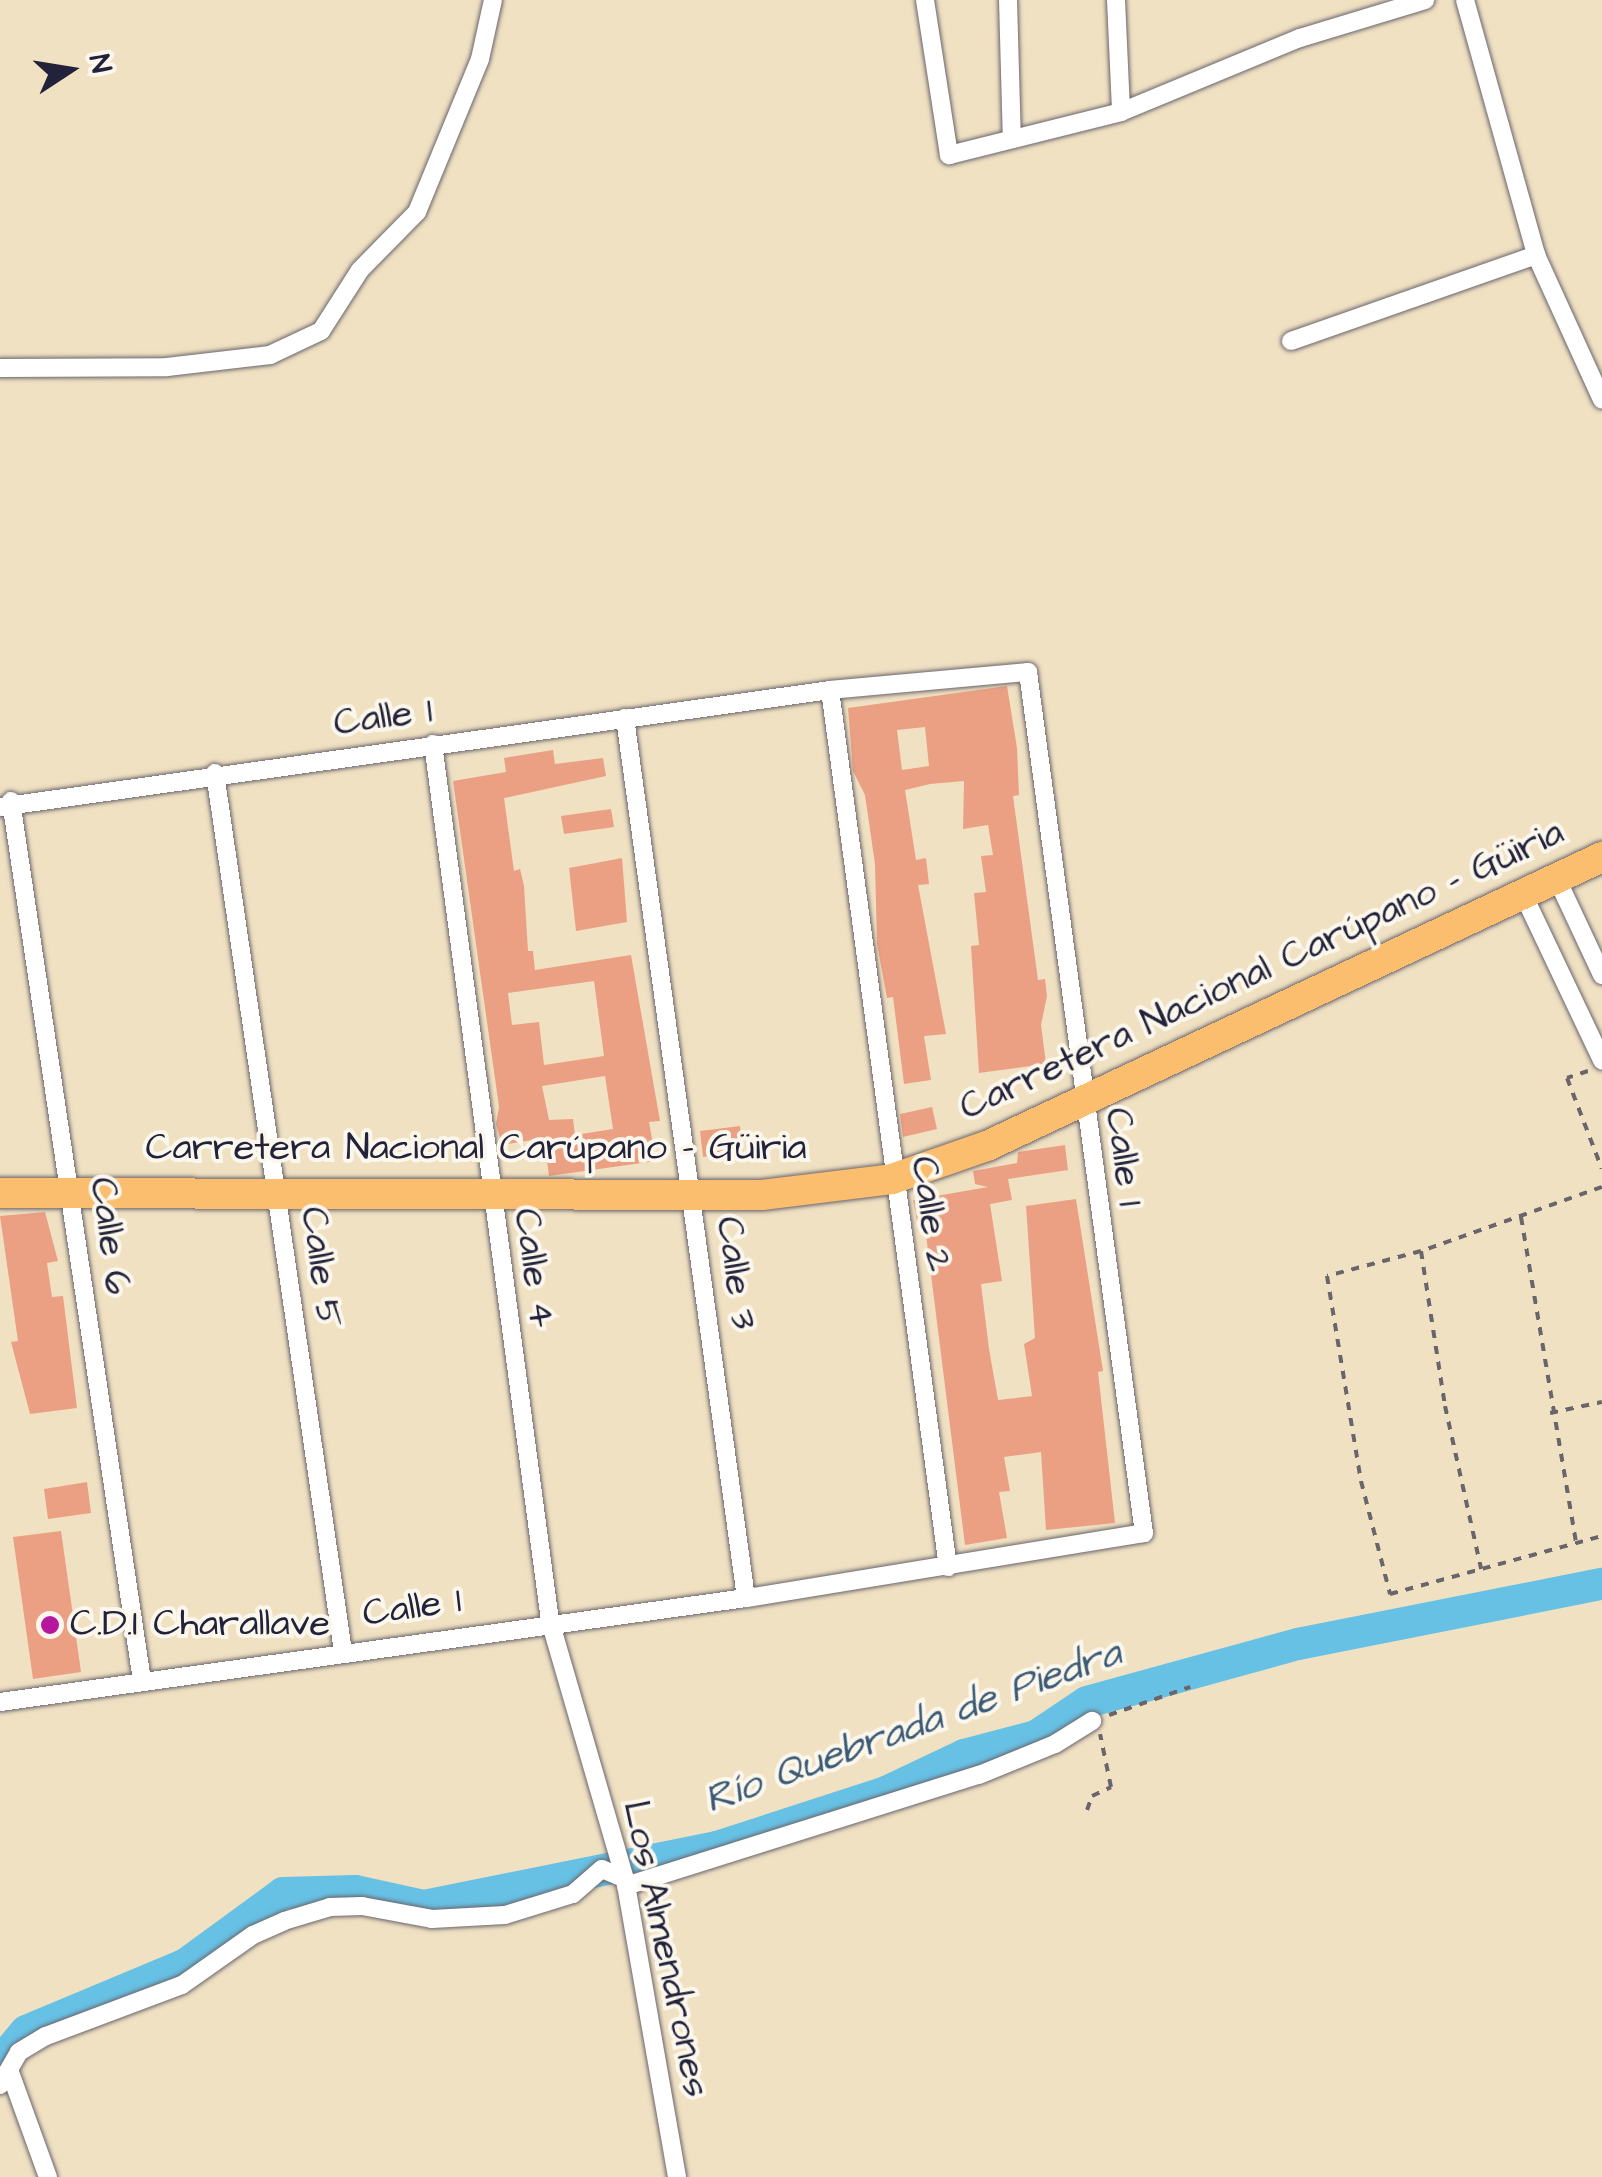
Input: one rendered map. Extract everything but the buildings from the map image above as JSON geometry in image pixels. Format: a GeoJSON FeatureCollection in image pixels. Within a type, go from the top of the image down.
{"type":"FeatureCollection","features":[{"type":"Feature","properties":{"kind":"highway","name":"Carretera Nacional Carúpano - Güiria"},"geometry":{"type":"LineString","coordinates":[[0,1193],[762,1195],[892,1179],[987,1146],[1602,856]]}},
{"type":"Feature","properties":{"kind":"street"},"geometry":{"type":"LineString","coordinates":[[0,368],[168,367],[270,355],[321,331],[360,270],[417,212],[480,59],[492,0]]}},
{"type":"Feature","properties":{"kind":"street"},"geometry":{"type":"LineString","coordinates":[[925,0],[950,154],[1121,112],[1300,38],[1424,0]]}},
{"type":"Feature","properties":{"kind":"street"},"geometry":{"type":"LineString","coordinates":[[1008,0],[1012,139]]}},
{"type":"Feature","properties":{"kind":"street"},"geometry":{"type":"LineString","coordinates":[[1116,0],[1121,112]]}},
{"type":"Feature","properties":{"kind":"street"},"geometry":{"type":"LineString","coordinates":[[1465,0],[1536,255],[1602,400]]}},
{"type":"Feature","properties":{"kind":"street"},"geometry":{"type":"LineString","coordinates":[[1291,341],[1536,255]]}},
{"type":"Feature","properties":{"kind":"street","name":"Calle 1"},"geometry":{"type":"LineString","coordinates":[[0,1702],[550,1621],[746,1598],[1144,1534],[1082,1100],[1028,672],[830,690],[6,804]]}},
{"type":"Feature","properties":{"kind":"street","name":"Calle 2"},"geometry":{"type":"LineString","coordinates":[[830,690],[892,1179],[948,1568]]}},
{"type":"Feature","properties":{"kind":"street","name":"Calle 3"},"geometry":{"type":"LineString","coordinates":[[625,718],[746,1598]]}},
{"type":"Feature","properties":{"kind":"street","name":"Calle 4"},"geometry":{"type":"LineString","coordinates":[[433,744],[550,1621]]}},
{"type":"Feature","properties":{"kind":"street","name":"Calle 5"},"geometry":{"type":"LineString","coordinates":[[216,773],[343,1652]]}},
{"type":"Feature","properties":{"kind":"street","name":"Calle 6"},"geometry":{"type":"LineString","coordinates":[[6,804],[142,1681]]}},
{"type":"Feature","properties":{"kind":"street"},"geometry":{"type":"LineString","coordinates":[[1557,879],[1602,975]]}},
{"type":"Feature","properties":{"kind":"street"},"geometry":{"type":"LineString","coordinates":[[1524,896],[1602,1063]]}},
{"type":"Feature","properties":{"kind":"street","name":"Los Almendrones"},"geometry":{"type":"LineString","coordinates":[[550,1621],[626,1882],[677,2177]]}},
{"type":"Feature","properties":{"kind":"street"},"geometry":{"type":"LineString","coordinates":[[48,2177],[5,2080],[19,2052],[46,2036],[182,1985],[253,1934],[284,1921],[346,1907],[432,1919],[505,1916],[573,1894],[602,1868],[626,1882],[979,1775],[1055,1744],[1092,1721]]}},
{"type":"Feature","properties":{"kind":"path"},"geometry":{"type":"LineString","coordinates":[[1602,1063],[1567,1078],[1602,1170]]}},
{"type":"Feature","properties":{"kind":"path"},"geometry":{"type":"LineString","coordinates":[[1602,1187],[1421,1251],[1328,1276],[1361,1481],[1390,1594],[1602,1536]]}},
{"type":"Feature","properties":{"kind":"path"},"geometry":{"type":"LineString","coordinates":[[1521,1217],[1550,1412],[1576,1544]]}},
{"type":"Feature","properties":{"kind":"path"},"geometry":{"type":"LineString","coordinates":[[1421,1251],[1448,1424],[1481,1570]]}},
{"type":"Feature","properties":{"kind":"path"},"geometry":{"type":"LineString","coordinates":[[1550,1412],[1602,1402]]}},
{"type":"Feature","properties":{"kind":"path"},"geometry":{"type":"LineString","coordinates":[[1087,1810],[1092,1796],[1111,1786],[1101,1735],[1092,1721],[1190,1687]]}},
{"type":"Feature","properties":{"kind":"waterway","name":"Río Quebrada de Piedra"},"geometry":{"type":"LineString","coordinates":[[0,2062],[26,2031],[186,1964],[283,1893],[355,1891],[424,1906],[717,1847],[886,1792],[964,1755],[1036,1736],[1087,1702],[1298,1644],[1602,1584]]}},
{"type":"Feature","properties":{"kind":"place","name":"C.D.I Charallave"},"geometry":{"type":"Point","coordinates":[50,1625]}}]}
